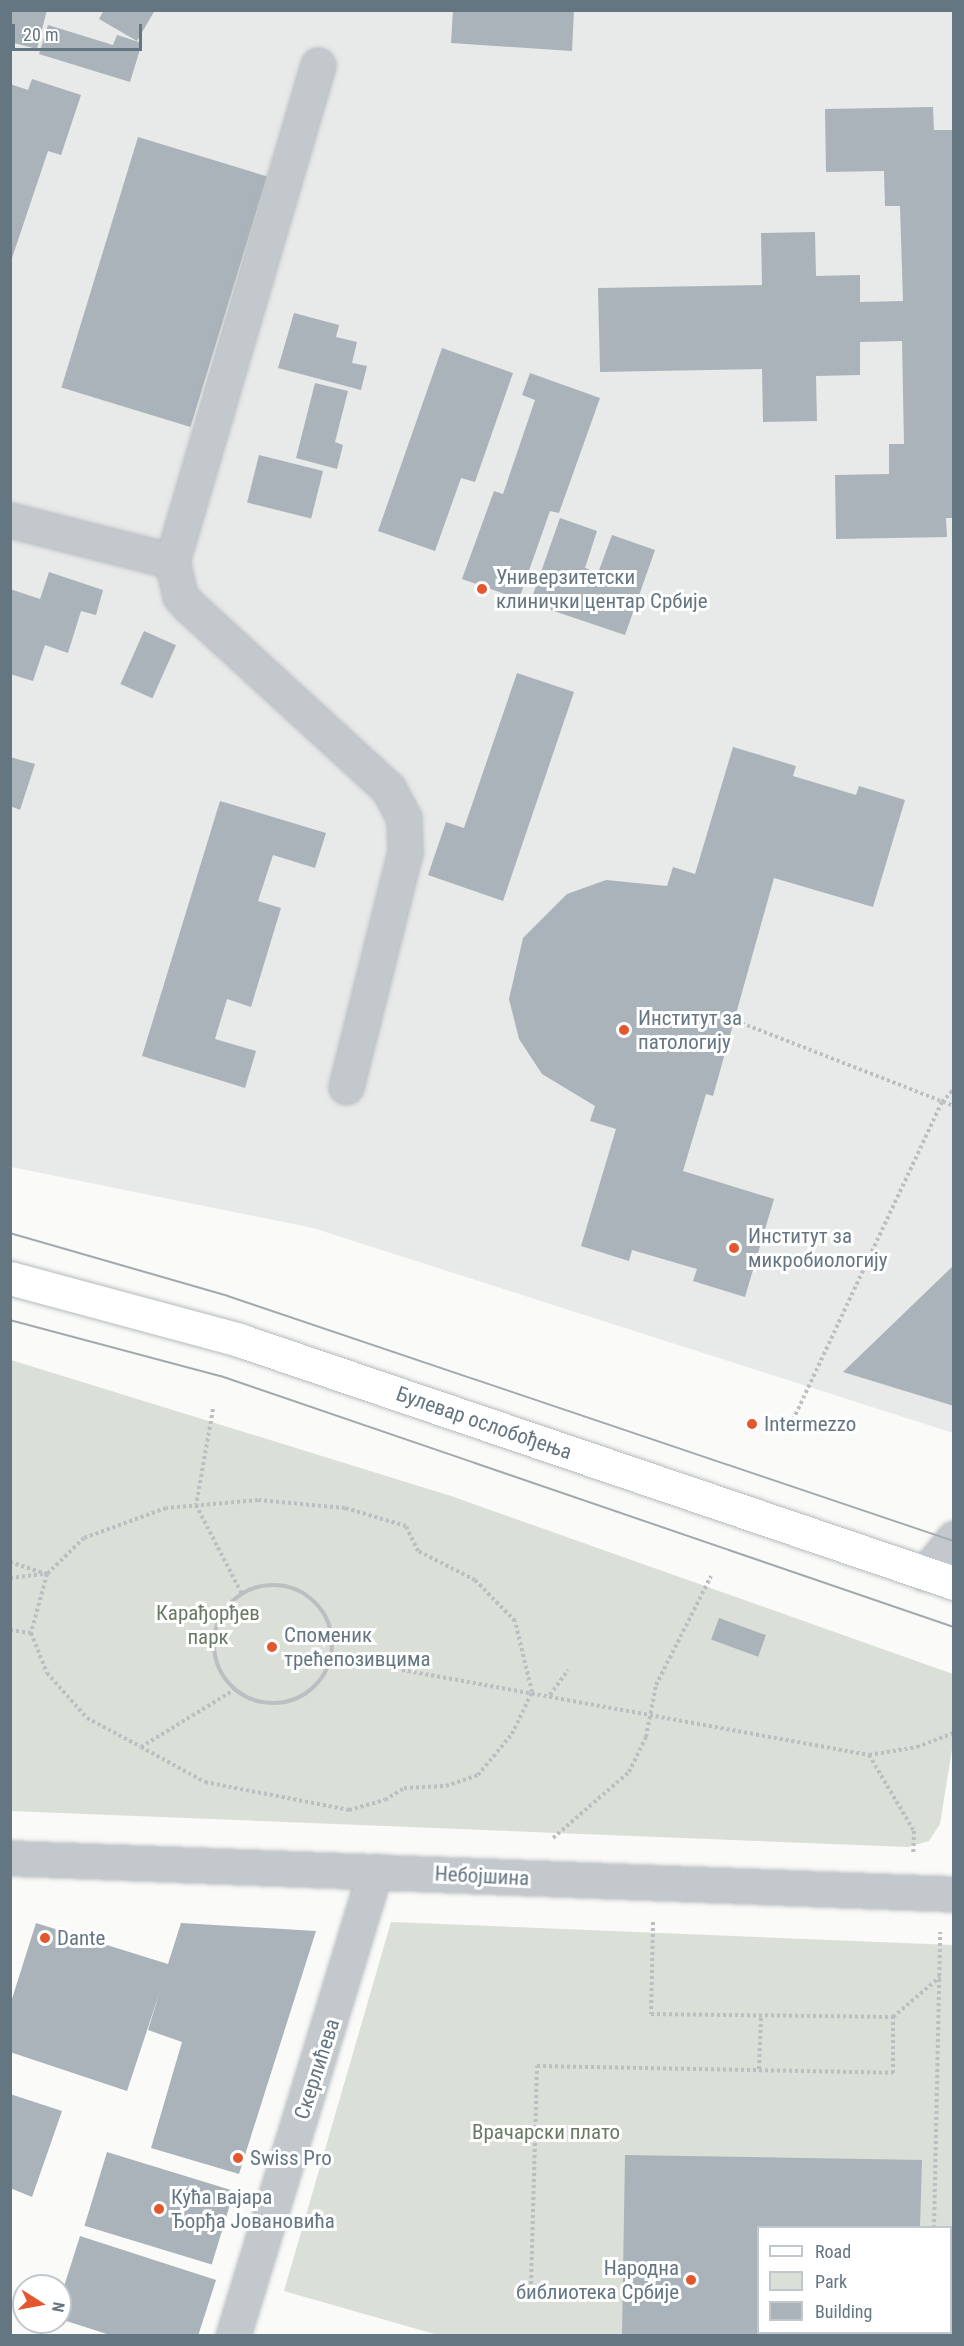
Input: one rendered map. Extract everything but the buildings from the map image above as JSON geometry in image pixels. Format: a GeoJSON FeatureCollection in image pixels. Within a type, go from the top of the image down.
{"type":"FeatureCollection","features":[{"type":"Feature","properties":{"kind":"main road","name":"Булевар ослобођења"},"geometry":{"type":"LineString","coordinates":[[10,1278],[239,1340],[939,1579]]}},
{"type":"Feature","properties":{"kind":"street"},"geometry":{"type":"LineString","coordinates":[[318,65],[172,561],[178,590],[188,605],[388,788],[404,818],[405,852],[346,1087]]}},
{"type":"Feature","properties":{"kind":"street"},"geometry":{"type":"LineString","coordinates":[[10,520],[172,561]]}},
{"type":"Feature","properties":{"kind":"street"},"geometry":{"type":"LineString","coordinates":[[939,1579],[954,1538]]}},
{"type":"Feature","properties":{"kind":"street","name":"Небојшина"},"geometry":{"type":"LineString","coordinates":[[10,1858],[954,1894]]}},
{"type":"Feature","properties":{"kind":"street","name":"Скерлићева"},"geometry":{"type":"LineString","coordinates":[[233,2336],[375,1871]]}},
{"type":"Feature","properties":{"kind":"path"},"geometry":{"type":"LineString","coordinates":[[736,1021],[954,1106]]}},
{"type":"Feature","properties":{"kind":"path"},"geometry":{"type":"LineString","coordinates":[[793,1420],[942,1102],[954,1089]]}},
{"type":"Feature","properties":{"kind":"path"},"geometry":{"type":"LineString","coordinates":[[213,1409],[196,1505],[242,1594]]}},
{"type":"Feature","properties":{"kind":"path"},"geometry":{"type":"LineString","coordinates":[[258,1500],[334,1506],[406,1526],[418,1551],[475,1580],[515,1621],[532,1692],[512,1734],[478,1775],[446,1786],[404,1788],[385,1800],[349,1810],[206,1782],[87,1718],[47,1672],[31,1633],[47,1574],[84,1538],[166,1508],[258,1500]]}},
{"type":"Feature","properties":{"kind":"path"},"geometry":{"type":"LineString","coordinates":[[10,1562],[47,1574]]}},
{"type":"Feature","properties":{"kind":"path"},"geometry":{"type":"LineString","coordinates":[[10,1578],[47,1574]]}},
{"type":"Feature","properties":{"kind":"path"},"geometry":{"type":"LineString","coordinates":[[545,1845],[629,1773],[653,1714],[656,1685],[711,1576]]}},
{"type":"Feature","properties":{"kind":"path"},"geometry":{"type":"LineString","coordinates":[[266,1585],[302,1593],[327,1620],[331,1657],[310,1691],[292,1701],[252,1701],[234,1690],[221,1675],[214,1635],[221,1616],[242,1594],[266,1585]]}},
{"type":"Feature","properties":{"kind":"path"},"geometry":{"type":"LineString","coordinates":[[10,1630],[31,1633]]}},
{"type":"Feature","properties":{"kind":"path"},"geometry":{"type":"LineString","coordinates":[[331,1657],[550,1695],[869,1755],[917,1747],[954,1733]]}},
{"type":"Feature","properties":{"kind":"path"},"geometry":{"type":"LineString","coordinates":[[550,1695],[568,1670]]}},
{"type":"Feature","properties":{"kind":"path"},"geometry":{"type":"LineString","coordinates":[[141,1747],[234,1690]]}},
{"type":"Feature","properties":{"kind":"path"},"geometry":{"type":"LineString","coordinates":[[869,1755],[915,1831],[913,1856]]}},
{"type":"Feature","properties":{"kind":"path"},"geometry":{"type":"LineString","coordinates":[[653,1922],[651,2014],[893,2017],[940,1977]]}},
{"type":"Feature","properties":{"kind":"path"},"geometry":{"type":"LineString","coordinates":[[934,2226],[940,1931]]}},
{"type":"Feature","properties":{"kind":"path"},"geometry":{"type":"LineString","coordinates":[[759,2069],[761,2015]]}},
{"type":"Feature","properties":{"kind":"path"},"geometry":{"type":"LineString","coordinates":[[531,2284],[537,2066],[893,2073],[893,2017]]}},
{"type":"Feature","properties":{"kind":"shaded area","name":"Универзитетски клинички центар Србије"},"geometry":{"type":"Polygon","coordinates":[[[10,11],[953,11],[953,1433],[313,1228],[11,1167],[10,11]]]}},
{"type":"Feature","properties":{"kind":"green space","name":"Карађорђев парк"},"geometry":{"type":"Polygon","coordinates":[[[11,1360],[451,1496],[953,1674],[953,1743],[940,1824],[929,1841],[908,1847],[11,1811],[11,1360]]]}},
{"type":"Feature","properties":{"kind":"green space","name":"Врачарски плато"},"geometry":{"type":"Polygon","coordinates":[[[391,1922],[953,1945],[953,2335],[438,2335],[284,2291],[391,1922]]]}},
{"type":"Feature","properties":{"kind":"tram line"},"geometry":{"type":"LineString","coordinates":[[10,1233],[228,1296],[954,1541]]}},
{"type":"Feature","properties":{"kind":"tram line"},"geometry":{"type":"LineString","coordinates":[[10,1320],[221,1376],[954,1627]]}},
{"type":"Feature","properties":{"kind":"place","name":"Универзитетски клинички центар Србије"},"geometry":{"type":"Point","coordinates":[482,589]}},
{"type":"Feature","properties":{"kind":"place","name":"Институт за патологију"},"geometry":{"type":"Point","coordinates":[624,1030]}},
{"type":"Feature","properties":{"kind":"place","name":"Институт за микробиологију"},"geometry":{"type":"Point","coordinates":[734,1248]}},
{"type":"Feature","properties":{"kind":"place","name":"Intermezzo"},"geometry":{"type":"Point","coordinates":[752,1424]}},
{"type":"Feature","properties":{"kind":"place","name":"Споменик трећепозивцима"},"geometry":{"type":"Point","coordinates":[272,1647]}},
{"type":"Feature","properties":{"kind":"place","name":"Dante"},"geometry":{"type":"Point","coordinates":[45,1938]}},
{"type":"Feature","properties":{"kind":"place","name":"Swiss Pro"},"geometry":{"type":"Point","coordinates":[238,2158]}},
{"type":"Feature","properties":{"kind":"place","name":"Кућа вајара Ђорђа Јовановића"},"geometry":{"type":"Point","coordinates":[159,2209]}},
{"type":"Feature","properties":{"kind":"place","name":"Народна библиотека Србије"},"geometry":{"type":"Point","coordinates":[691,2280]}}]}
